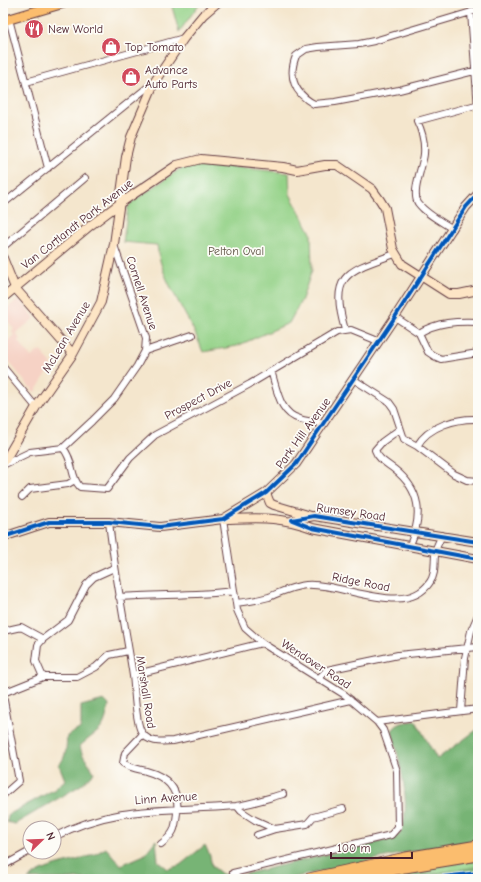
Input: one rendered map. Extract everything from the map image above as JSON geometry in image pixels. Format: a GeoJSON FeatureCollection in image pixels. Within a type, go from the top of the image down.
{"type":"FeatureCollection","features":[{"type":"Feature","properties":{"kind":"highway"},"geometry":{"type":"LineString","coordinates":[[309,879],[406,858],[478,846]]}},
{"type":"Feature","properties":{"kind":"highway"},"geometry":{"type":"LineString","coordinates":[[350,879],[478,855]]}},
{"type":"Feature","properties":{"kind":"main road"},"geometry":{"type":"LineString","coordinates":[[6,20],[64,3]]}},
{"type":"Feature","properties":{"kind":"street","name":"McLean Avenue"},"geometry":{"type":"LineString","coordinates":[[203,15],[209,3]]}},
{"type":"Feature","properties":{"kind":"street","name":"McLean Avenue"},"geometry":{"type":"LineString","coordinates":[[3,464],[36,407],[73,354],[101,302],[114,244],[119,204],[131,137],[155,81],[184,38],[203,15],[216,3]]}},
{"type":"Feature","properties":{"kind":"street"},"geometry":{"type":"LineString","coordinates":[[477,70],[400,90],[335,102],[314,104],[301,95],[293,81],[291,72],[296,56],[306,49],[359,44],[478,10]]}},
{"type":"Feature","properties":{"kind":"street"},"geometry":{"type":"LineString","coordinates":[[453,229],[423,208],[417,201],[416,193],[424,154],[424,140],[417,121],[477,107],[477,70],[471,12]]}},
{"type":"Feature","properties":{"kind":"street"},"geometry":{"type":"LineString","coordinates":[[6,20],[26,82],[48,168]]}},
{"type":"Feature","properties":{"kind":"street"},"geometry":{"type":"LineString","coordinates":[[26,82],[184,38]]}},
{"type":"Feature","properties":{"kind":"street"},"geometry":{"type":"LineString","coordinates":[[3,204],[155,81]]}},
{"type":"Feature","properties":{"kind":"street","name":"Van Cortlandt Park Avenue"},"geometry":{"type":"LineString","coordinates":[[3,298],[91,225],[119,204],[167,170],[194,159],[283,167],[297,170],[325,165],[337,165],[372,189],[380,200],[385,208],[395,254],[402,264],[421,278],[449,294],[459,294],[478,290]]}},
{"type":"Feature","properties":{"kind":"street"},"geometry":{"type":"LineString","coordinates":[[3,247],[85,178]]}},
{"type":"Feature","properties":{"kind":"street","name":"Park Hill Avenue"},"geometry":{"type":"LineString","coordinates":[[3,538],[49,522],[109,522],[160,527],[223,519],[266,493],[296,464],[421,278],[466,207],[478,194]]}},
{"type":"Feature","properties":{"kind":"street","name":"Cornell Avenue"},"geometry":{"type":"LineString","coordinates":[[114,244],[146,338],[145,351]]}},
{"type":"Feature","properties":{"kind":"street"},"geometry":{"type":"LineString","coordinates":[[378,341],[360,332],[345,330],[338,302],[343,280],[352,272],[395,254]]}},
{"type":"Feature","properties":{"kind":"street"},"geometry":{"type":"LineString","coordinates":[[3,258],[15,288],[73,354]]}},
{"type":"Feature","properties":{"kind":"street"},"geometry":{"type":"LineString","coordinates":[[395,317],[419,333],[428,352],[441,359],[478,354]]}},
{"type":"Feature","properties":{"kind":"street"},"geometry":{"type":"LineString","coordinates":[[419,333],[426,329],[448,322],[478,322]]}},
{"type":"Feature","properties":{"kind":"street","name":"Prospect Drive"},"geometry":{"type":"LineString","coordinates":[[76,480],[84,489],[107,489],[130,458],[155,435],[250,384],[309,348],[345,330]]}},
{"type":"Feature","properties":{"kind":"street"},"geometry":{"type":"LineString","coordinates":[[3,464],[30,452],[63,448],[114,399],[137,366],[145,351],[192,335]]}},
{"type":"Feature","properties":{"kind":"street"},"geometry":{"type":"LineString","coordinates":[[3,367],[36,407]]}},
{"type":"Feature","properties":{"kind":"street"},"geometry":{"type":"LineString","coordinates":[[271,371],[280,400],[288,414],[299,419],[324,423]]}},
{"type":"Feature","properties":{"kind":"street"},"geometry":{"type":"LineString","coordinates":[[353,379],[389,402],[394,409],[404,439],[417,446],[454,474],[467,480],[478,481]]}},
{"type":"Feature","properties":{"kind":"street"},"geometry":{"type":"LineString","coordinates":[[417,446],[425,436],[438,427],[460,420],[478,419]]}},
{"type":"Feature","properties":{"kind":"street"},"geometry":{"type":"LineString","coordinates":[[400,429],[382,442],[375,450],[377,457],[401,474],[410,484],[417,499],[419,516],[416,532],[410,546]]}},
{"type":"Feature","properties":{"kind":"street"},"geometry":{"type":"LineString","coordinates":[[22,497],[30,489],[68,484],[76,480],[70,459],[63,448]]}},
{"type":"Feature","properties":{"kind":"street"},"geometry":{"type":"LineString","coordinates":[[266,493],[270,503],[274,506],[314,516]]}},
{"type":"Feature","properties":{"kind":"street","name":"Rumsey Road"},"geometry":{"type":"LineString","coordinates":[[223,519],[265,518],[292,520],[314,516],[442,535],[478,542]]}},
{"type":"Feature","properties":{"kind":"street","name":"Wendover Road"},"geometry":{"type":"LineString","coordinates":[[223,519],[236,604],[239,618],[245,628],[262,643],[351,700],[377,722],[383,730],[397,771],[398,827],[391,835],[233,873]]}},
{"type":"Feature","properties":{"kind":"street","name":"Rumsey Road"},"geometry":{"type":"LineString","coordinates":[[292,520],[312,528],[478,559]]}},
{"type":"Feature","properties":{"kind":"street","name":"Marshall Road"},"geometry":{"type":"LineString","coordinates":[[109,522],[114,568],[133,675],[138,722],[143,734],[125,753],[123,763],[148,772],[170,784],[178,798],[178,808],[173,835],[161,844]]}},
{"type":"Feature","properties":{"kind":"street","name":"Ridge Road"},"geometry":{"type":"LineString","coordinates":[[236,604],[306,585],[334,587],[395,600],[407,599],[420,593],[431,581],[436,550],[442,535]]}},
{"type":"Feature","properties":{"kind":"street"},"geometry":{"type":"LineString","coordinates":[[43,677],[36,661],[38,645],[43,639],[68,620],[86,585],[94,578],[114,568]]}},
{"type":"Feature","properties":{"kind":"street"},"geometry":{"type":"LineString","coordinates":[[119,597],[144,595],[198,595],[234,591]]}},
{"type":"Feature","properties":{"kind":"street"},"geometry":{"type":"LineString","coordinates":[[461,711],[462,674],[471,631],[478,615]]}},
{"type":"Feature","properties":{"kind":"street"},"geometry":{"type":"LineString","coordinates":[[3,631],[21,627],[43,639]]}},
{"type":"Feature","properties":{"kind":"street"},"geometry":{"type":"LineString","coordinates":[[133,675],[262,643]]}},
{"type":"Feature","properties":{"kind":"street"},"geometry":{"type":"LineString","coordinates":[[318,679],[327,670],[398,655],[478,648]]}},
{"type":"Feature","properties":{"kind":"street"},"geometry":{"type":"LineString","coordinates":[[3,795],[19,781],[3,694],[43,677],[77,677],[96,667],[109,655],[128,651]]}},
{"type":"Feature","properties":{"kind":"street"},"geometry":{"type":"LineString","coordinates":[[143,734],[148,739],[155,741],[173,741],[351,700]]}},
{"type":"Feature","properties":{"kind":"street"},"geometry":{"type":"LineString","coordinates":[[377,722],[478,709]]}},
{"type":"Feature","properties":{"kind":"street","name":"Linn Avenue"},"geometry":{"type":"LineString","coordinates":[[62,833],[96,819],[130,812],[178,808],[237,806],[283,794]]}},
{"type":"Feature","properties":{"kind":"street"},"geometry":{"type":"LineString","coordinates":[[237,806],[241,811],[255,820],[275,829]]}},
{"type":"Feature","properties":{"kind":"street"},"geometry":{"type":"LineString","coordinates":[[257,835],[275,829],[307,824],[313,817],[343,809]]}},
{"type":"Feature","properties":{"kind":"street"},"geometry":{"type":"LineString","coordinates":[[3,866],[22,855]]}},
{"type":"Feature","properties":{"kind":"shaded area"},"geometry":{"type":"Polygon","coordinates":[[[19,299],[35,318],[16,333],[20,339],[18,341],[31,357],[40,350],[52,365],[35,392],[32,390],[32,387],[30,388],[4,355],[3,351],[3,345],[14,335],[12,332],[14,329],[4,316],[7,313],[5,310],[19,299]]]}},
{"type":"Feature","properties":{"kind":"green space"},"geometry":{"type":"Polygon","coordinates":[[[171,3],[200,3],[179,32],[171,3]]]}},
{"type":"Feature","properties":{"kind":"green space","name":"Pelton Oval"},"geometry":{"type":"Polygon","coordinates":[[[199,163],[289,173],[290,194],[311,233],[312,270],[302,299],[289,323],[237,346],[203,352],[193,329],[164,273],[157,245],[123,242],[128,207],[131,203],[180,169],[199,163]]]}},
{"type":"Feature","properties":{"kind":"green space"},"geometry":{"type":"Polygon","coordinates":[[[104,700],[109,705],[105,721],[100,730],[80,746],[84,758],[94,773],[81,785],[15,824],[7,822],[8,815],[55,789],[65,780],[59,765],[65,755],[67,736],[81,728],[81,706],[104,700]]]}},
{"type":"Feature","properties":{"kind":"green space"},"geometry":{"type":"Polygon","coordinates":[[[416,721],[437,759],[478,729],[478,840],[408,852],[287,879],[28,879],[47,869],[87,857],[106,848],[121,865],[144,855],[156,840],[158,861],[168,869],[180,865],[205,845],[210,856],[212,866],[222,874],[237,876],[387,840],[400,834],[404,822],[405,809],[404,782],[392,731],[399,724],[416,721]]]}},
{"type":"Feature","properties":{"kind":"green space"},"geometry":{"type":"Polygon","coordinates":[[[478,860],[478,879],[379,879],[448,863],[478,860]]]}},
{"type":"Feature","properties":{"kind":"green space"},"geometry":{"type":"Polygon","coordinates":[[[478,867],[478,879],[414,879],[416,876],[478,867]]]}},
{"type":"Feature","properties":{"kind":"cycle path"},"geometry":{"type":"LineString","coordinates":[[3,537],[49,522],[109,522],[160,527],[223,519],[266,493],[296,464],[395,317],[466,207],[478,194]]}},
{"type":"Feature","properties":{"kind":"cycle path"},"geometry":{"type":"LineString","coordinates":[[292,520],[314,516],[478,542]]}},
{"type":"Feature","properties":{"kind":"cycle path"},"geometry":{"type":"LineString","coordinates":[[292,520],[312,528],[478,559]]}},
{"type":"Feature","properties":{"kind":"cycle path"},"geometry":{"type":"LineString","coordinates":[[426,879],[478,873]]}},
{"type":"Feature","properties":{"kind":"place","name":"New World"},"geometry":{"type":"Point","coordinates":[34,29]}},
{"type":"Feature","properties":{"kind":"place","name":"Top Tomato"},"geometry":{"type":"Point","coordinates":[111,47]}},
{"type":"Feature","properties":{"kind":"place","name":"Advance Auto Parts"},"geometry":{"type":"Point","coordinates":[131,77]}}]}
